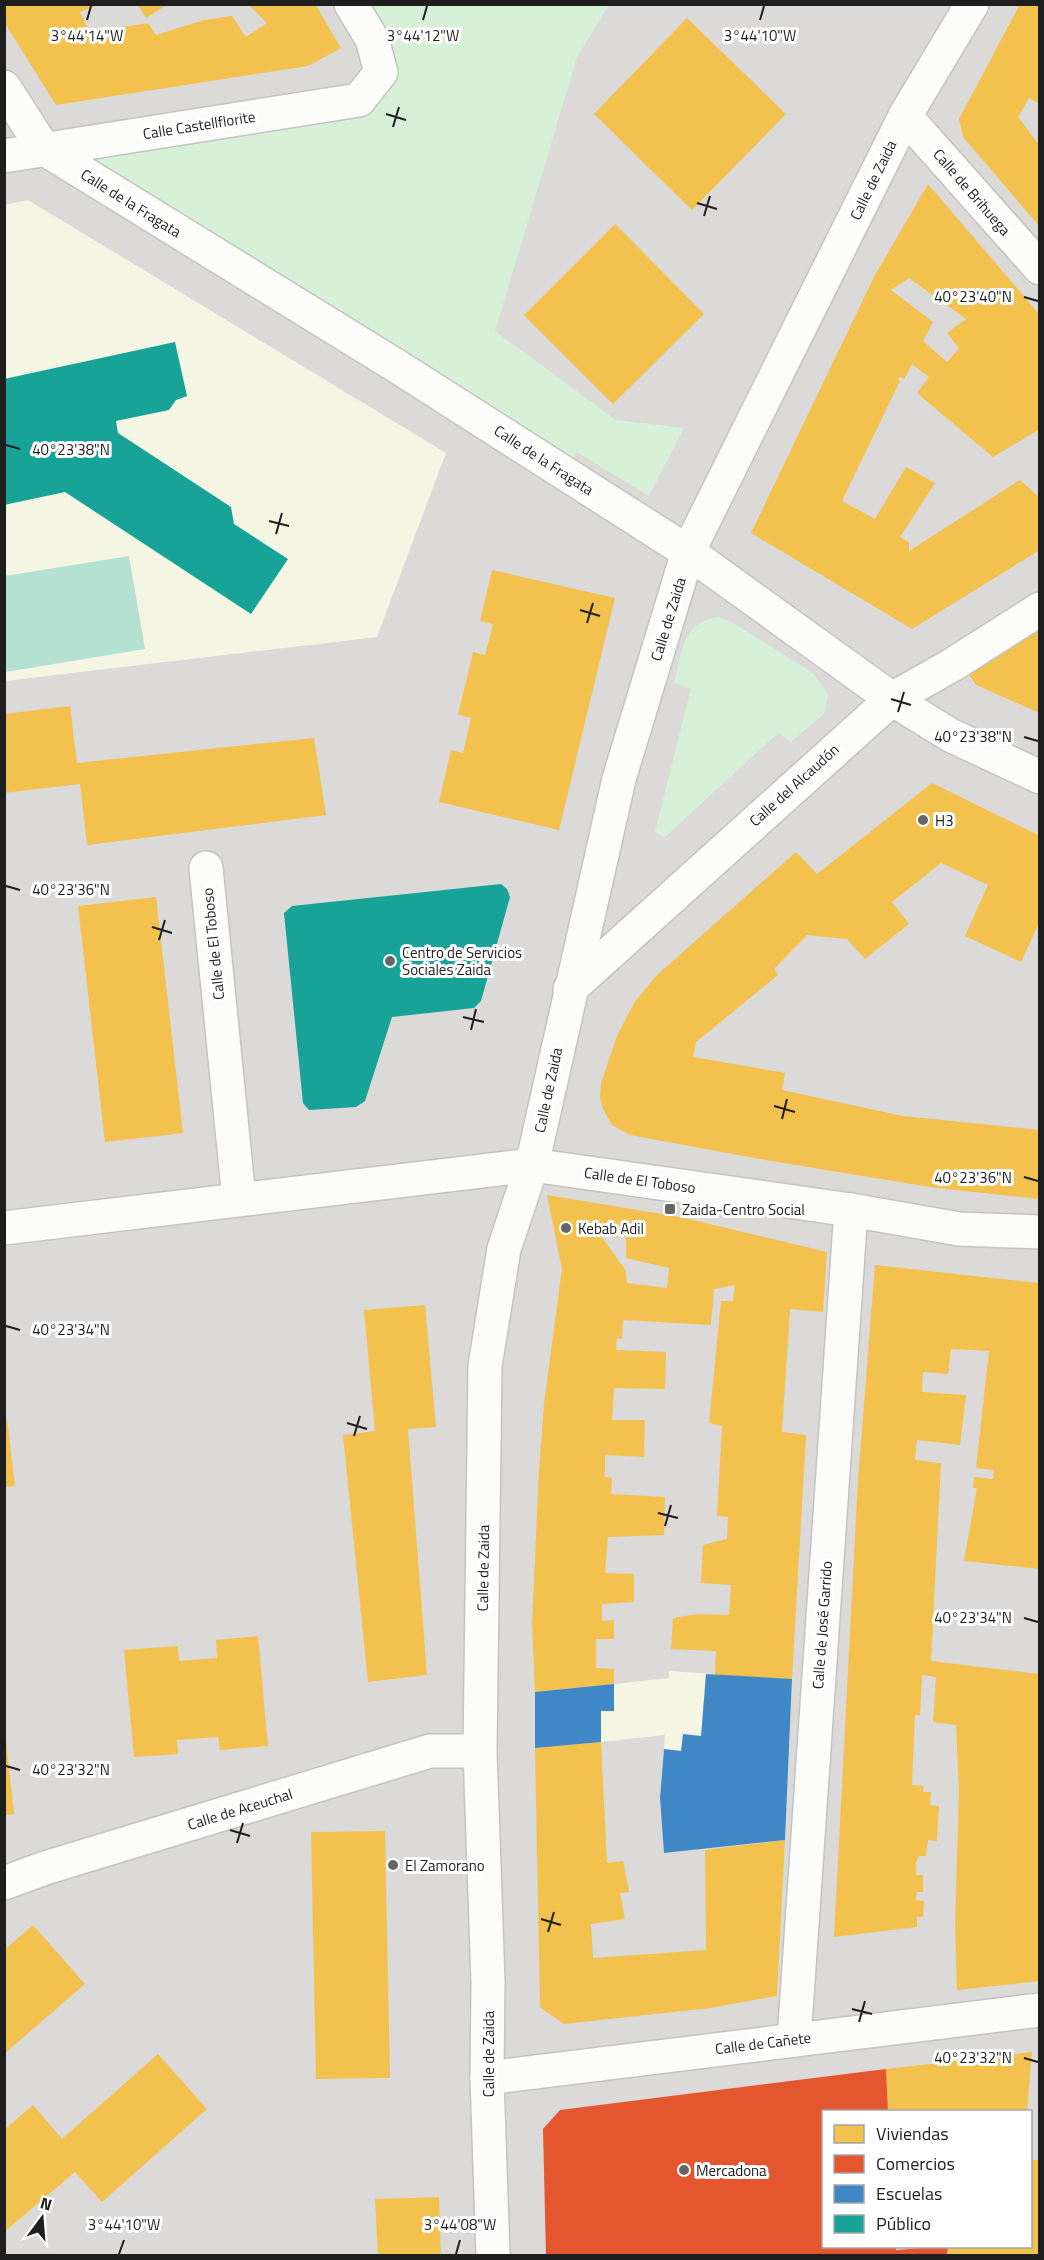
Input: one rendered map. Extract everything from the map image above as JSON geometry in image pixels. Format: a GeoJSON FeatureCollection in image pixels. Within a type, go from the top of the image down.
{"type":"FeatureCollection","features":[{"type":"Feature","properties":{"kind":"street","name":"Calle Castellflorite"},"geometry":{"type":"LineString","coordinates":[[4,156],[43,148],[359,100],[381,72],[372,39],[351,4]]}},
{"type":"Feature","properties":{"kind":"street","name":"Calle de Zaida"},"geometry":{"type":"LineString","coordinates":[[493,2256],[487,2078],[488,1982],[480,1751],[485,1366],[504,1249],[532,1165],[619,779],[688,552],[905,116],[972,4]]}},
{"type":"Feature","properties":{"kind":"street"},"geometry":{"type":"LineString","coordinates":[[4,87],[43,148]]}},
{"type":"Feature","properties":{"kind":"street","name":"Calle de Brihuega"},"geometry":{"type":"LineString","coordinates":[[905,116],[1040,268]]}},
{"type":"Feature","properties":{"kind":"street","name":"Calle de la Fragata"},"geometry":{"type":"LineString","coordinates":[[43,148],[395,365],[688,552],[892,699],[950,735],[1040,777]]}},
{"type":"Feature","properties":{"kind":"street","name":"Calle del Alcaudón"},"geometry":{"type":"LineString","coordinates":[[570,989],[892,699],[952,665],[1040,609]]}},
{"type":"Feature","properties":{"kind":"street","name":"Calle de El Toboso"},"geometry":{"type":"LineString","coordinates":[[206,868],[239,1199]]}},
{"type":"Feature","properties":{"kind":"street","name":"Calle de El Toboso"},"geometry":{"type":"LineString","coordinates":[[4,1228],[532,1165],[851,1210],[959,1229],[1040,1232]]}},
{"type":"Feature","properties":{"kind":"street","name":"Calle de José Garrido"},"geometry":{"type":"LineString","coordinates":[[794,2040],[851,1210]]}},
{"type":"Feature","properties":{"kind":"street","name":"Calle de Aceuchal"},"geometry":{"type":"LineString","coordinates":[[4,1883],[45,1868],[430,1751],[480,1751]]}},
{"type":"Feature","properties":{"kind":"street","name":"Calle de Cañete"},"geometry":{"type":"LineString","coordinates":[[487,2078],[1040,2010]]}},
{"type":"Feature","properties":{"kind":"shaded area"},"geometry":{"type":"Polygon","coordinates":[[[5,5],[1039,5],[1039,2255],[5,2256],[5,5]]]}},
{"type":"Feature","properties":{"kind":"shaded area"},"geometry":{"type":"Polygon","coordinates":[[[28,200],[446,453],[377,637],[5,681],[4,205],[28,200]]]}},
{"type":"Feature","properties":{"kind":"shaded area"},"geometry":{"type":"Polygon","coordinates":[[[669,1671],[792,1679],[785,1840],[664,1853],[660,1798],[665,1735],[601,1742],[601,1711],[614,1684],[669,1678],[669,1671]]]}},
{"type":"Feature","properties":{"kind":"green space"},"geometry":{"type":"Polygon","coordinates":[[[351,5],[609,5],[577,57],[495,331],[616,420],[684,428],[649,496],[577,452],[564,473],[43,148],[359,100],[381,71],[351,5]]]}},
{"type":"Feature","properties":{"kind":"green space"},"geometry":{"type":"Polygon","coordinates":[[[129,556],[145,649],[5,672],[5,576],[129,556]]]}},
{"type":"Feature","properties":{"kind":"green space"},"geometry":{"type":"Polygon","coordinates":[[[719,617],[735,624],[813,673],[828,694],[824,714],[791,742],[778,733],[664,838],[655,832],[691,689],[674,683],[679,660],[690,632],[697,625],[719,617]]]}},
{"type":"Feature","properties":{"kind":"building: Viviendas"},"geometry":{"type":"Polygon","coordinates":[[[4,4],[100,4],[80,12],[90,32],[148,23],[156,35],[204,20],[232,16],[246,37],[267,23],[248,4],[315,4],[341,48],[308,66],[56,105],[4,22],[4,4]]]}},
{"type":"Feature","properties":{"kind":"building: Viviendas"},"geometry":{"type":"Polygon","coordinates":[[[137,4],[168,4],[146,18],[137,4]]]}},
{"type":"Feature","properties":{"kind":"building: Viviendas"},"geometry":{"type":"Polygon","coordinates":[[[1020,4],[1040,4],[1040,104],[1029,98],[1018,117],[1040,146],[1040,227],[963,137],[959,119],[1020,4]]]}},
{"type":"Feature","properties":{"kind":"building: Viviendas"},"geometry":{"type":"Polygon","coordinates":[[[687,18],[786,114],[692,210],[594,114],[687,18]]]}},
{"type":"Feature","properties":{"kind":"building: Viviendas"},"geometry":{"type":"Polygon","coordinates":[[[928,184],[1040,315],[1040,429],[993,457],[917,393],[929,377],[912,364],[904,379],[900,377],[898,379],[900,381],[842,501],[875,519],[906,467],[935,483],[900,537],[909,542],[909,551],[1020,480],[1040,498],[1040,550],[912,629],[751,533],[874,277],[928,184]],[[909,278],[891,290],[933,322],[923,341],[947,362],[959,348],[947,333],[966,319],[909,278]]]}},
{"type":"Feature","properties":{"kind":"building: Viviendas"},"geometry":{"type":"Polygon","coordinates":[[[615,224],[704,314],[613,404],[524,315],[615,224]]]}},
{"type":"Feature","properties":{"kind":"building: Viviendas"},"geometry":{"type":"Polygon","coordinates":[[[492,570],[615,598],[559,830],[439,802],[451,750],[463,753],[471,718],[458,715],[473,652],[485,655],[493,624],[480,621],[492,570]]]}},
{"type":"Feature","properties":{"kind":"building: Viviendas"},"geometry":{"type":"Polygon","coordinates":[[[1040,622],[1040,713],[976,685],[965,669],[1040,622]]]}},
{"type":"Feature","properties":{"kind":"building: Viviendas"},"geometry":{"type":"Polygon","coordinates":[[[70,706],[77,763],[314,738],[326,815],[87,845],[80,784],[4,793],[4,714],[70,706]]]}},
{"type":"Feature","properties":{"kind":"building: Viviendas"},"geometry":{"type":"Polygon","coordinates":[[[932,783],[1040,836],[1040,921],[1021,962],[965,936],[988,885],[941,863],[892,902],[909,924],[865,959],[847,939],[807,935],[774,969],[778,975],[696,1042],[693,1057],[785,1073],[782,1090],[903,1116],[1040,1130],[1040,1199],[936,1188],[771,1161],[630,1135],[612,1125],[603,1109],[600,1097],[601,1083],[617,1036],[634,1003],[657,975],[796,852],[817,874],[932,783]]]}},
{"type":"Feature","properties":{"kind":"building: Viviendas"},"geometry":{"type":"Polygon","coordinates":[[[156,897],[183,1133],[105,1142],[78,906],[156,897]]]}},
{"type":"Feature","properties":{"kind":"building: Viviendas"},"geometry":{"type":"Polygon","coordinates":[[[547,1195],[680,1217],[827,1252],[823,1312],[790,1309],[782,1432],[806,1435],[792,1679],[715,1676],[716,1651],[671,1649],[673,1618],[697,1614],[729,1615],[731,1585],[701,1583],[703,1545],[727,1539],[728,1517],[717,1516],[722,1426],[709,1423],[721,1301],[733,1301],[735,1285],[714,1289],[711,1325],[623,1320],[622,1339],[617,1338],[616,1350],[666,1352],[665,1389],[614,1388],[612,1420],[645,1420],[644,1457],[605,1455],[605,1477],[612,1478],[611,1494],[665,1497],[664,1535],[608,1537],[605,1573],[634,1574],[634,1602],[602,1604],[602,1621],[614,1620],[614,1639],[596,1639],[596,1668],[614,1669],[614,1684],[535,1692],[532,1623],[539,1471],[544,1404],[562,1269],[547,1195]],[[601,1236],[626,1271],[627,1283],[667,1288],[669,1268],[626,1258],[626,1237],[601,1236]]]}},
{"type":"Feature","properties":{"kind":"building: Viviendas"},"geometry":{"type":"Polygon","coordinates":[[[875,1265],[1039,1283],[1040,1569],[964,1561],[977,1488],[973,1488],[974,1477],[993,1479],[994,1470],[976,1468],[989,1351],[951,1349],[948,1374],[923,1372],[922,1392],[966,1395],[960,1445],[917,1440],[915,1460],[941,1463],[931,1661],[1040,1674],[1040,1981],[957,1990],[955,1923],[959,1790],[956,1725],[933,1722],[936,1677],[922,1675],[920,1715],[915,1715],[912,1785],[924,1786],[923,1792],[931,1792],[930,1805],[939,1806],[937,1841],[928,1840],[926,1856],[919,1856],[916,1862],[916,1875],[923,1875],[923,1892],[917,1892],[916,1900],[924,1901],[923,1917],[917,1917],[917,1927],[834,1937],[858,1480],[875,1265]]]}},
{"type":"Feature","properties":{"kind":"building: Viviendas"},"geometry":{"type":"Polygon","coordinates":[[[425,1305],[436,1427],[408,1429],[427,1675],[368,1682],[343,1435],[375,1431],[364,1310],[425,1305]]]}},
{"type":"Feature","properties":{"kind":"building: Viviendas"},"geometry":{"type":"Polygon","coordinates":[[[4,1419],[7,1419],[15,1486],[4,1487],[4,1419]]]}},
{"type":"Feature","properties":{"kind":"building: Viviendas"},"geometry":{"type":"Polygon","coordinates":[[[258,1636],[268,1746],[220,1750],[218,1737],[177,1740],[178,1754],[134,1757],[124,1650],[178,1646],[179,1661],[217,1658],[216,1640],[258,1636]]]}},
{"type":"Feature","properties":{"kind":"building: Viviendas"},"geometry":{"type":"Polygon","coordinates":[[[5,1731],[14,1814],[5,1815],[5,1731]]]}},
{"type":"Feature","properties":{"kind":"building: Viviendas"},"geometry":{"type":"Polygon","coordinates":[[[601,1742],[607,1863],[623,1861],[629,1892],[620,1893],[625,1919],[591,1924],[593,1958],[706,1950],[705,1850],[785,1840],[777,1996],[710,2008],[564,2024],[540,2007],[535,1748],[601,1742]]]}},
{"type":"Feature","properties":{"kind":"building: Viviendas"},"geometry":{"type":"Polygon","coordinates":[[[385,1831],[390,2078],[316,2079],[311,1832],[385,1831]]]}},
{"type":"Feature","properties":{"kind":"building: Viviendas"},"geometry":{"type":"Polygon","coordinates":[[[33,1925],[85,1984],[4,2054],[4,1950],[33,1925]]]}},
{"type":"Feature","properties":{"kind":"building: Viviendas"},"geometry":{"type":"Polygon","coordinates":[[[1032,2052],[1027,2110],[888,2110],[886,2069],[1032,2052]]]}},
{"type":"Feature","properties":{"kind":"building: Viviendas"},"geometry":{"type":"Polygon","coordinates":[[[158,2054],[207,2109],[102,2202],[75,2172],[4,2232],[4,2130],[33,2105],[62,2139],[158,2054]]]}},
{"type":"Feature","properties":{"kind":"building: Viviendas"},"geometry":{"type":"Polygon","coordinates":[[[1032,2160],[1040,2160],[1040,2256],[948,2256],[949,2248],[1032,2248],[1032,2160]]]}},
{"type":"Feature","properties":{"kind":"building: Viviendas"},"geometry":{"type":"Polygon","coordinates":[[[439,2197],[441,2256],[378,2256],[375,2199],[439,2197]]]}},
{"type":"Feature","properties":{"kind":"building: Comercios","name":"Mercadona"},"geometry":{"type":"Polygon","coordinates":[[[886,2069],[888,2110],[822,2110],[822,2248],[896,2248],[896,2250],[948,2248],[947,2256],[546,2256],[543,2129],[560,2110],[886,2069]]]}},
{"type":"Feature","properties":{"kind":"building: Escuelas"},"geometry":{"type":"Polygon","coordinates":[[[706,1674],[792,1679],[785,1840],[664,1853],[660,1798],[664,1749],[681,1751],[683,1734],[701,1736],[706,1674]]]}},
{"type":"Feature","properties":{"kind":"building: Escuelas"},"geometry":{"type":"Polygon","coordinates":[[[614,1684],[614,1711],[601,1711],[601,1742],[535,1748],[535,1692],[614,1684]]]}},
{"type":"Feature","properties":{"kind":"building: Público"},"geometry":{"type":"Polygon","coordinates":[[[175,342],[187,396],[176,400],[169,410],[116,421],[118,433],[231,507],[234,524],[288,559],[251,614],[65,492],[4,505],[4,379],[175,342]]]}},
{"type":"Feature","properties":{"kind":"building: Público","name":"Centro de Servicios Sociales Zaida"},"geometry":{"type":"Polygon","coordinates":[[[501,884],[507,889],[510,897],[481,1001],[474,1008],[392,1017],[365,1101],[356,1107],[309,1110],[303,1103],[284,913],[292,906],[501,884]]]}},
{"type":"Feature","properties":{"kind":"place","name":"H3"},"geometry":{"type":"Point","coordinates":[923,820]}},
{"type":"Feature","properties":{"kind":"place","name":"Centro de Servicios Sociales Zaida"},"geometry":{"type":"Point","coordinates":[390,961]}},
{"type":"Feature","properties":{"kind":"place","name":"Zaida-Centro Social"},"geometry":{"type":"Point","coordinates":[670,1209]}},
{"type":"Feature","properties":{"kind":"place","name":"Kebab Adil"},"geometry":{"type":"Point","coordinates":[566,1228]}},
{"type":"Feature","properties":{"kind":"place","name":"El Zamorano"},"geometry":{"type":"Point","coordinates":[393,1865]}},
{"type":"Feature","properties":{"kind":"place","name":"Mercadona"},"geometry":{"type":"Point","coordinates":[684,2170]}}]}
